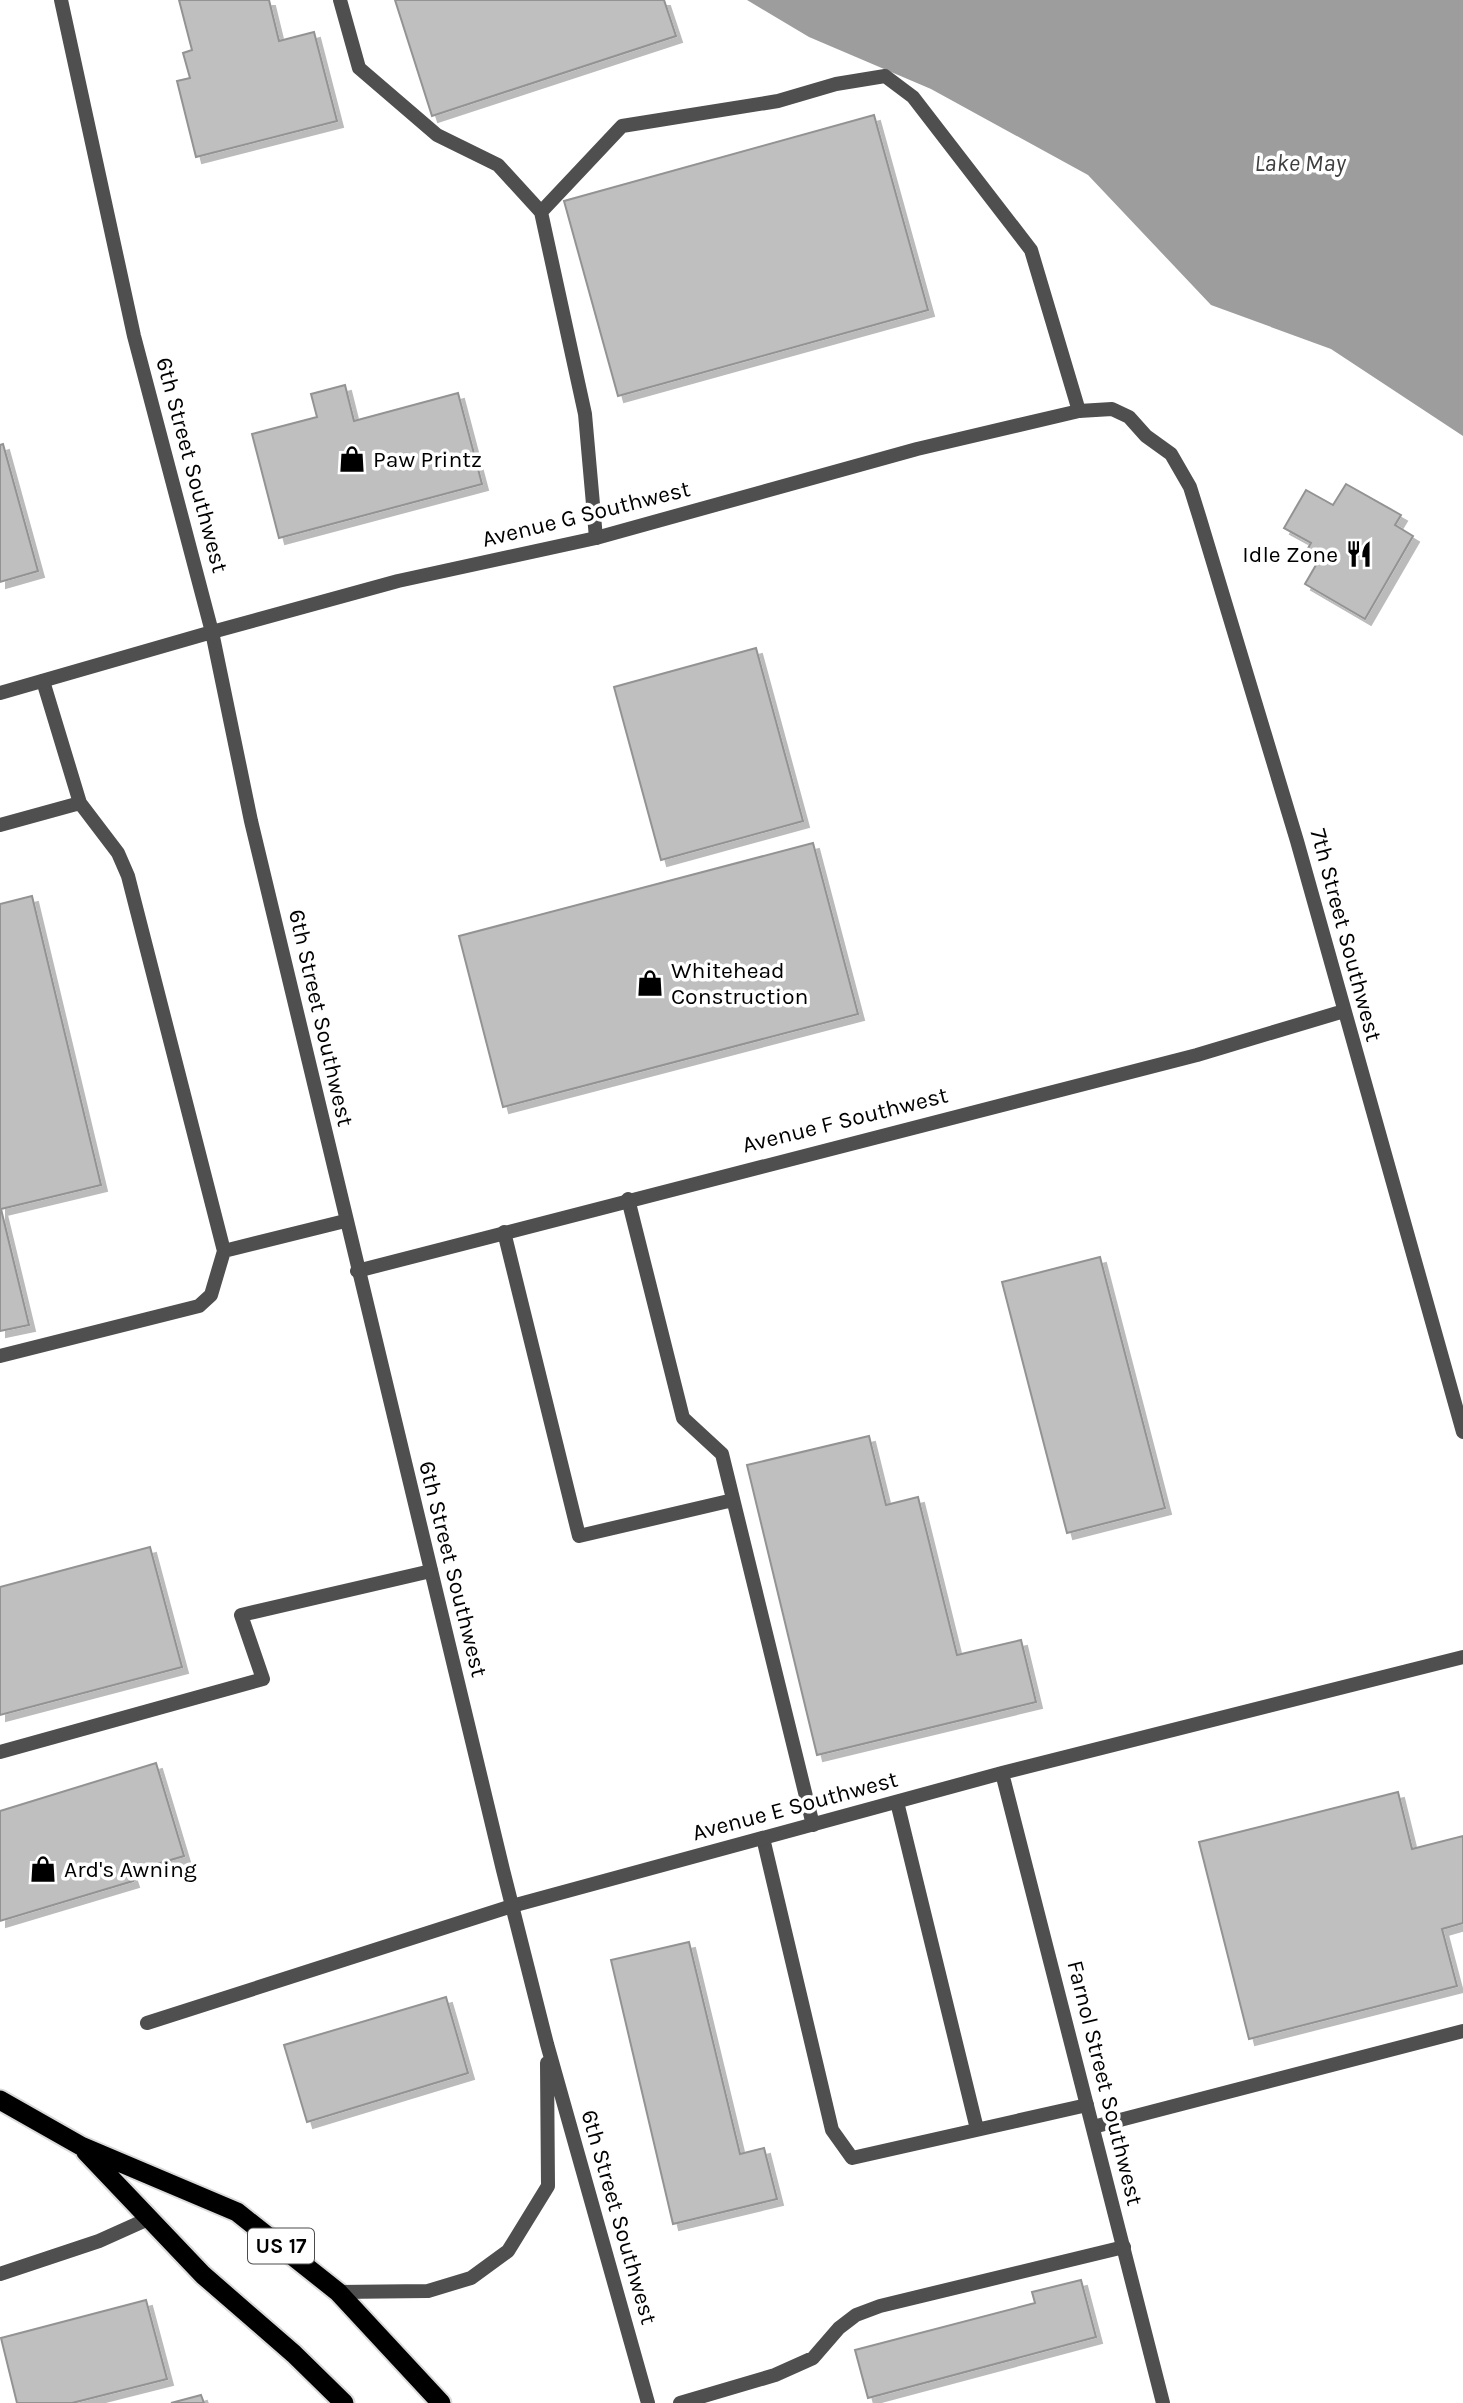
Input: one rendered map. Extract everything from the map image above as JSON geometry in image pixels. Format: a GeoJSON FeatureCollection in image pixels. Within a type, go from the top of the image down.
{"type":"FeatureCollection","features":[{"type":"Feature","properties":{"kind":"highway","name":"US 17"},"geometry":{"type":"LineString","coordinates":[[0,2100],[81,2146],[237,2212],[338,2292],[441,2403]]}},
{"type":"Feature","properties":{"kind":"highway","name":"US 17"},"geometry":{"type":"LineString","coordinates":[[81,2146],[148,2220],[203,2275],[294,2354],[344,2403]]}},
{"type":"Feature","properties":{"kind":"street","name":"6th Street Southwest"},"geometry":{"type":"LineString","coordinates":[[61,0],[134,336],[212,632],[251,821],[357,1272],[547,2044],[648,2403]]}},
{"type":"Feature","properties":{"kind":"street"},"geometry":{"type":"LineString","coordinates":[[340,0],[359,68],[436,135],[498,165],[541,212],[585,414],[596,538]]}},
{"type":"Feature","properties":{"kind":"street"},"geometry":{"type":"LineString","coordinates":[[541,212],[622,127],[778,101],[836,84],[885,76],[914,97],[1031,250],[1079,411]]}},
{"type":"Feature","properties":{"kind":"street","name":"Avenue G Southwest"},"geometry":{"type":"LineString","coordinates":[[0,693],[398,581],[596,538],[917,449],[1079,411],[1112,409],[1129,417],[1146,436],[1171,454]]}},
{"type":"Feature","properties":{"kind":"street","name":"7th Street Southwest"},"geometry":{"type":"LineString","coordinates":[[1171,454],[1190,487],[1297,841],[1463,1432]]}},
{"type":"Feature","properties":{"kind":"street"},"geometry":{"type":"LineString","coordinates":[[0,1356],[199,1307],[211,1295],[224,1251],[128,876],[118,853],[80,803],[43,681]]}},
{"type":"Feature","properties":{"kind":"street"},"geometry":{"type":"LineString","coordinates":[[0,825],[80,803]]}},
{"type":"Feature","properties":{"kind":"street","name":"Avenue F Southwest"},"geometry":{"type":"LineString","coordinates":[[357,1272],[628,1199],[1197,1055],[1344,1011]]}},
{"type":"Feature","properties":{"kind":"street"},"geometry":{"type":"LineString","coordinates":[[628,1199],[683,1418],[722,1454],[813,1825]]}},
{"type":"Feature","properties":{"kind":"street"},"geometry":{"type":"LineString","coordinates":[[224,1251],[345,1221]]}},
{"type":"Feature","properties":{"kind":"street"},"geometry":{"type":"LineString","coordinates":[[505,1231],[579,1536],[733,1500]]}},
{"type":"Feature","properties":{"kind":"street"},"geometry":{"type":"LineString","coordinates":[[0,1752],[263,1679],[240,1615],[431,1571]]}},
{"type":"Feature","properties":{"kind":"street","name":"Avenue E Southwest"},"geometry":{"type":"LineString","coordinates":[[146,2023],[512,1906],[1002,1773],[1463,1657]]}},
{"type":"Feature","properties":{"kind":"street","name":"Farnol Street Southwest"},"geometry":{"type":"LineString","coordinates":[[1002,1773],[1163,2403]]}},
{"type":"Feature","properties":{"kind":"street"},"geometry":{"type":"LineString","coordinates":[[897,1802],[977,2129]]}},
{"type":"Feature","properties":{"kind":"street"},"geometry":{"type":"LineString","coordinates":[[763,1838],[832,2130],[852,2158],[1087,2105]]}},
{"type":"Feature","properties":{"kind":"street"},"geometry":{"type":"LineString","coordinates":[[1093,2127],[1463,2031]]}},
{"type":"Feature","properties":{"kind":"street","name":"6th Street Southwest"},"geometry":{"type":"LineString","coordinates":[[338,2292],[428,2291],[471,2278],[508,2251],[548,2186],[547,2044]]}},
{"type":"Feature","properties":{"kind":"street"},"geometry":{"type":"LineString","coordinates":[[0,2274],[99,2241],[148,2220]]}},
{"type":"Feature","properties":{"kind":"street"},"geometry":{"type":"LineString","coordinates":[[680,2403],[775,2375],[813,2358],[839,2328],[856,2315],[880,2306],[1124,2247]]}},
{"type":"Feature","properties":{"kind":"water","name":"Lake May"},"geometry":{"type":"Polygon","coordinates":[[[747,0],[1463,0],[1463,436],[1331,349],[1211,305],[1088,175],[931,89],[809,37],[747,0]]]}},
{"type":"Feature","properties":{"kind":"building"},"geometry":{"type":"Polygon","coordinates":[[[179,0],[269,0],[279,41],[314,32],[337,121],[196,157],[177,81],[190,78],[183,53],[192,50],[179,0]]]}},
{"type":"Feature","properties":{"kind":"building"},"geometry":{"type":"Polygon","coordinates":[[[395,0],[664,0],[676,36],[432,116],[395,0]]]}},
{"type":"Feature","properties":{"kind":"building"},"geometry":{"type":"Polygon","coordinates":[[[874,115],[928,310],[618,396],[564,201],[874,115]]]}},
{"type":"Feature","properties":{"kind":"building"},"geometry":{"type":"Polygon","coordinates":[[[345,385],[354,421],[458,393],[482,484],[279,538],[252,434],[317,417],[311,394],[345,385]]]}},
{"type":"Feature","properties":{"kind":"building"},"geometry":{"type":"Polygon","coordinates":[[[3,444],[38,571],[0,582],[0,445],[3,444]]]}},
{"type":"Feature","properties":{"kind":"building","name":"Idle Zone"},"geometry":{"type":"Polygon","coordinates":[[[1346,484],[1401,515],[1395,525],[1413,536],[1365,619],[1305,584],[1320,558],[1307,550],[1311,543],[1284,528],[1306,490],[1333,505],[1346,484]]]}},
{"type":"Feature","properties":{"kind":"building"},"geometry":{"type":"Polygon","coordinates":[[[756,648],[803,821],[661,860],[614,687],[756,648]]]}},
{"type":"Feature","properties":{"kind":"building"},"geometry":{"type":"Polygon","coordinates":[[[813,843],[858,1014],[503,1107],[459,936],[813,843]]]}},
{"type":"Feature","properties":{"kind":"building"},"geometry":{"type":"Polygon","coordinates":[[[32,896],[101,1185],[1,1209],[29,1325],[0,1331],[0,904],[32,896]]]}},
{"type":"Feature","properties":{"kind":"building"},"geometry":{"type":"Polygon","coordinates":[[[1100,1257],[1165,1508],[1067,1533],[1002,1282],[1100,1257]]]}},
{"type":"Feature","properties":{"kind":"building"},"geometry":{"type":"Polygon","coordinates":[[[869,1436],[886,1505],[918,1497],[957,1655],[1021,1640],[1036,1702],[817,1755],[747,1465],[869,1436]]]}},
{"type":"Feature","properties":{"kind":"building"},"geometry":{"type":"Polygon","coordinates":[[[150,1547],[182,1667],[0,1715],[0,1587],[150,1547]]]}},
{"type":"Feature","properties":{"kind":"building"},"geometry":{"type":"Polygon","coordinates":[[[156,1763],[184,1856],[130,1872],[133,1881],[0,1921],[0,1811],[156,1763]]]}},
{"type":"Feature","properties":{"kind":"building"},"geometry":{"type":"Polygon","coordinates":[[[1398,1792],[1412,1849],[1463,1836],[1463,1923],[1442,1929],[1457,1986],[1249,2039],[1199,1842],[1398,1792]]]}},
{"type":"Feature","properties":{"kind":"building"},"geometry":{"type":"Polygon","coordinates":[[[689,1942],[740,2154],[764,2148],[777,2199],[673,2224],[611,1960],[689,1942]]]}},
{"type":"Feature","properties":{"kind":"building"},"geometry":{"type":"Polygon","coordinates":[[[446,1997],[468,2073],[307,2122],[284,2045],[446,1997]]]}},
{"type":"Feature","properties":{"kind":"building"},"geometry":{"type":"Polygon","coordinates":[[[1081,2280],[1096,2337],[868,2398],[855,2350],[1035,2303],[1032,2292],[1081,2280]]]}},
{"type":"Feature","properties":{"kind":"building"},"geometry":{"type":"Polygon","coordinates":[[[146,2300],[167,2379],[72,2403],[17,2403],[1,2338],[146,2300]]]}},
{"type":"Feature","properties":{"kind":"building"},"geometry":{"type":"Polygon","coordinates":[[[201,2395],[204,2403],[171,2403],[201,2395]]]}},
{"type":"Feature","properties":{"kind":"place","name":"Paw Printz"},"geometry":{"type":"Point","coordinates":[352,459]}},
{"type":"Feature","properties":{"kind":"place","name":"Idle Zone"},"geometry":{"type":"Point","coordinates":[1359,554]}},
{"type":"Feature","properties":{"kind":"place","name":"Whitehead Construction"},"geometry":{"type":"Point","coordinates":[650,983]}},
{"type":"Feature","properties":{"kind":"place","name":"Ard's Awning"},"geometry":{"type":"Point","coordinates":[43,1869]}}]}
